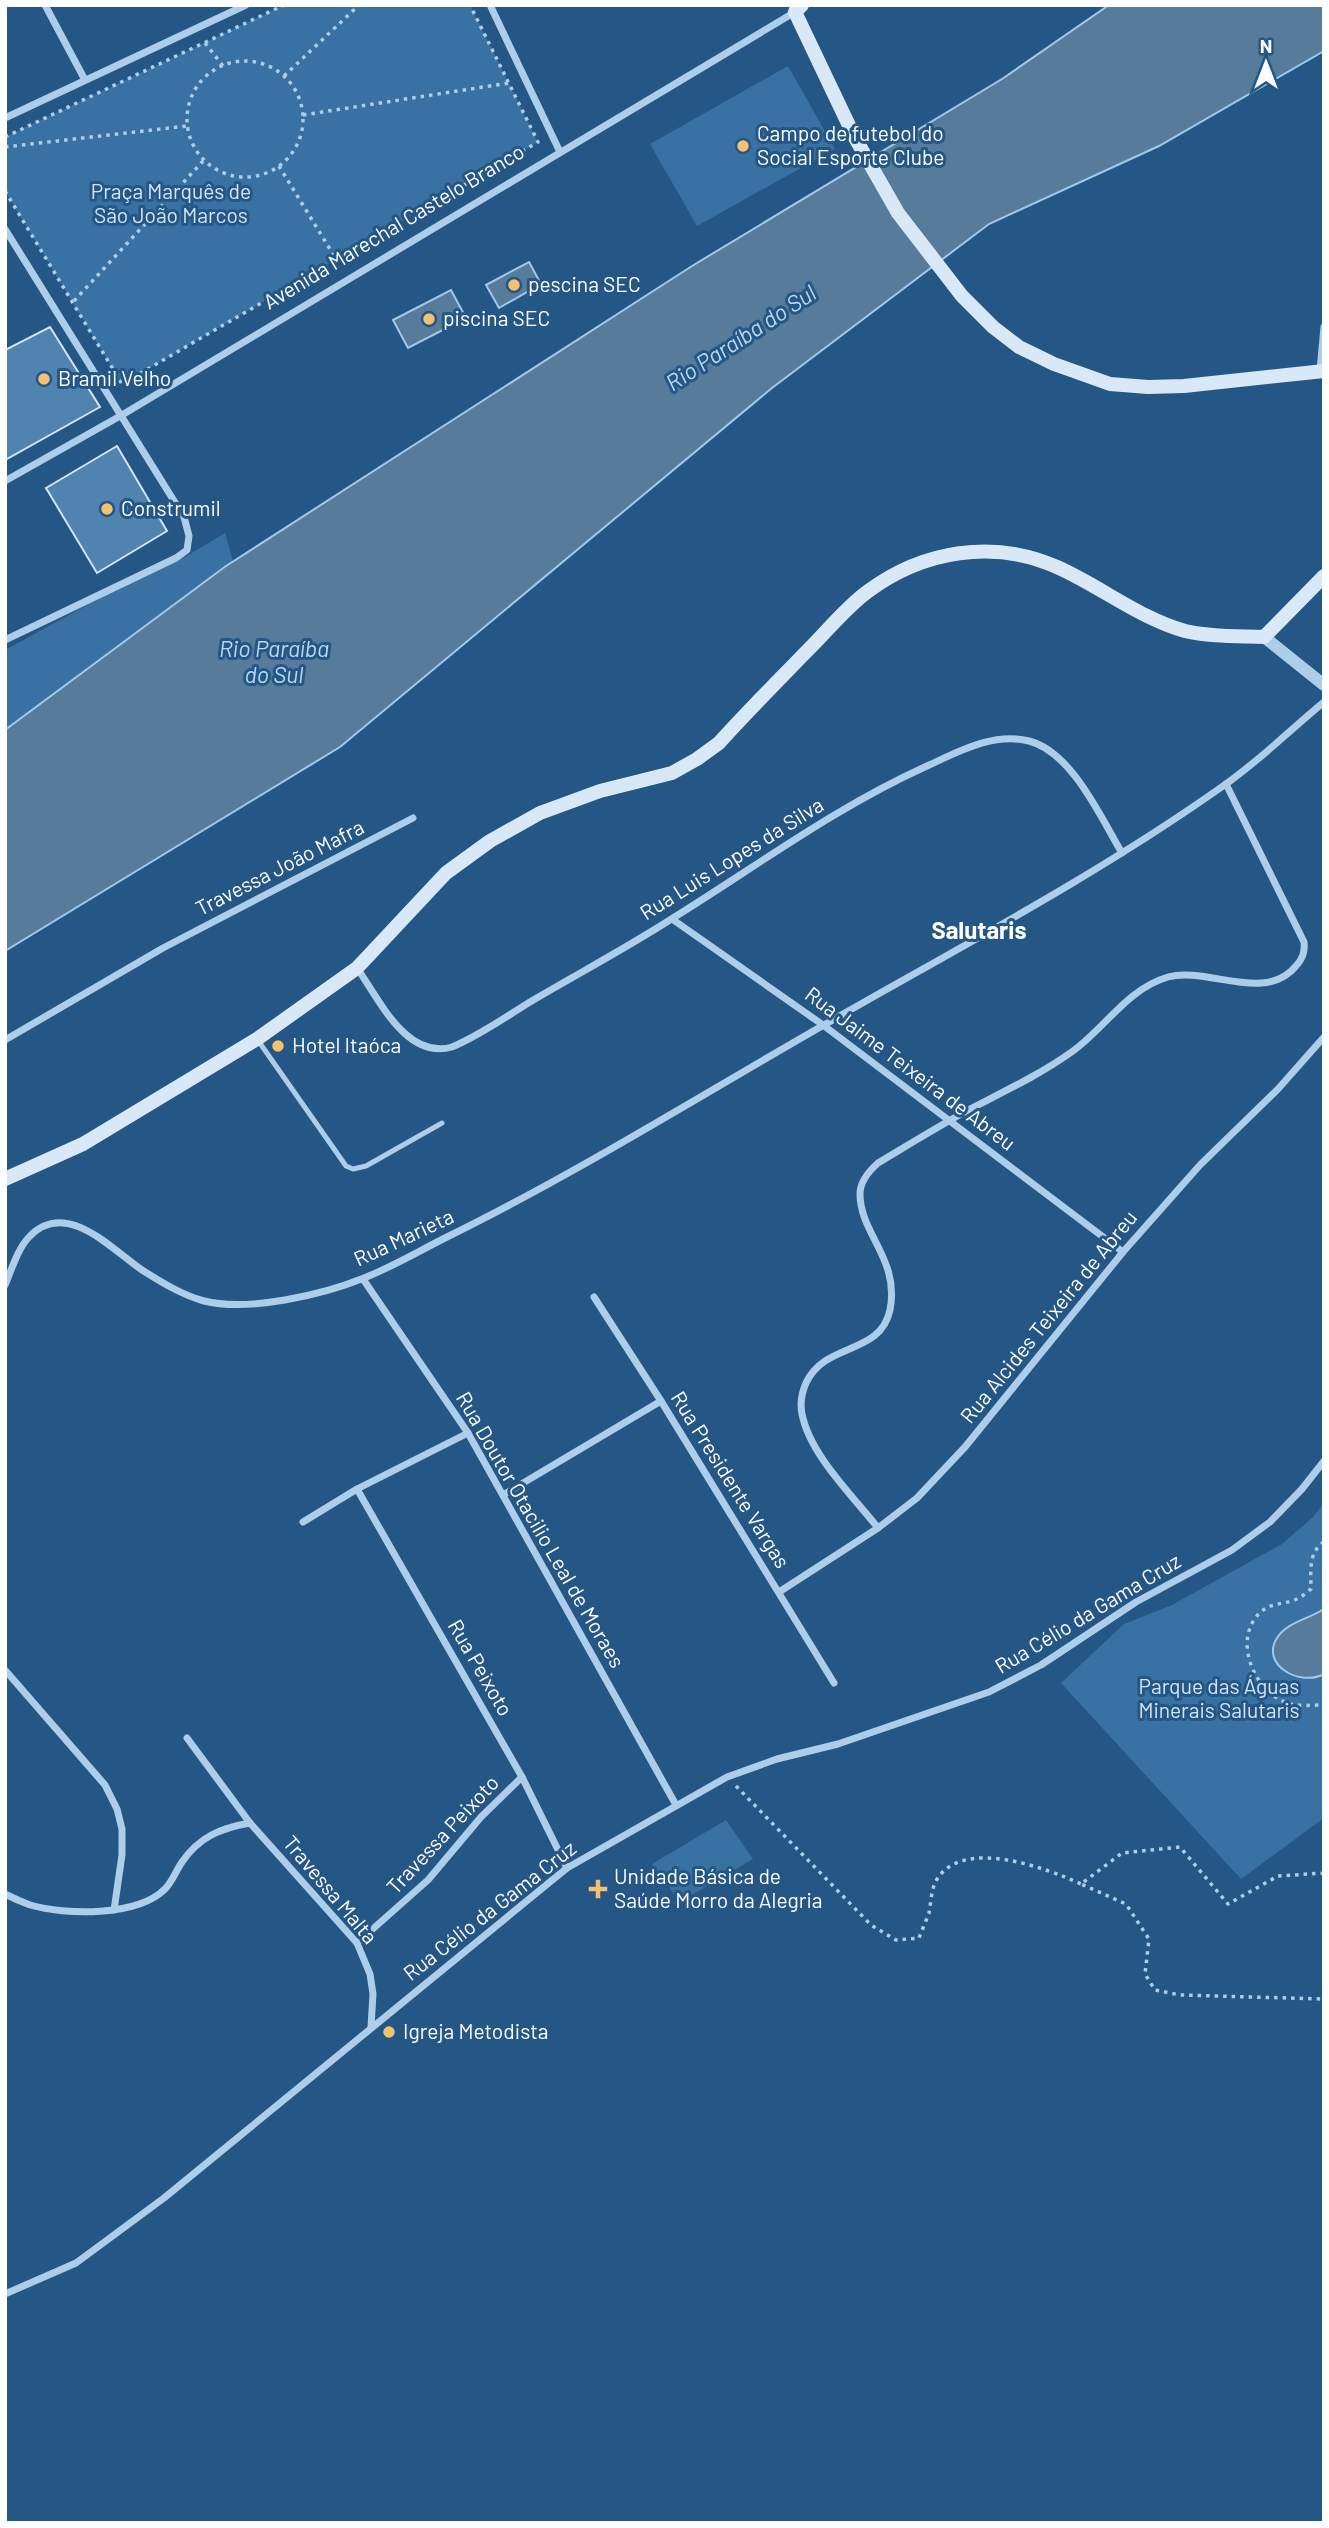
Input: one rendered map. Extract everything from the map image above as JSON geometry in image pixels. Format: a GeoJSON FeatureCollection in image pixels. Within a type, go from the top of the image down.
{"type":"FeatureCollection","features":[{"type":"Feature","properties":{"kind":"main road"},"geometry":{"type":"LineString","coordinates":[[796,7],[810,47],[875,175],[898,213],[962,296],[1018,347],[1054,364],[1110,384],[1184,386],[1322,372]]}},
{"type":"Feature","properties":{"kind":"main road"},"geometry":{"type":"LineString","coordinates":[[5,1179],[83,1143],[257,1039],[357,968],[446,873],[490,841],[540,813],[600,791],[672,773],[697,759],[719,743],[867,592],[916,565],[939,556],[964,551],[1025,554],[1072,574],[1131,607],[1185,631],[1264,637],[1324,576]]}},
{"type":"Feature","properties":{"kind":"street"},"geometry":{"type":"LineString","coordinates":[[45,5],[85,80]]}},
{"type":"Feature","properties":{"kind":"street"},"geometry":{"type":"LineString","coordinates":[[5,118],[246,5]]}},
{"type":"Feature","properties":{"kind":"street"},"geometry":{"type":"LineString","coordinates":[[490,5],[560,152]]}},
{"type":"Feature","properties":{"kind":"street","name":"Avenida Marechal Castelo Branco"},"geometry":{"type":"LineString","coordinates":[[5,481],[122,415],[796,7]]}},
{"type":"Feature","properties":{"kind":"street"},"geometry":{"type":"LineString","coordinates":[[5,229],[184,517],[189,545],[183,553],[5,640]]}},
{"type":"Feature","properties":{"kind":"street"},"geometry":{"type":"LineString","coordinates":[[1322,372],[1324,327]]}},
{"type":"Feature","properties":{"kind":"street"},"geometry":{"type":"LineString","coordinates":[[1264,637],[1324,685]]}},
{"type":"Feature","properties":{"kind":"street","name":"Rua Marieta"},"geometry":{"type":"LineString","coordinates":[[5,1285],[8,1271],[28,1238],[42,1227],[59,1222],[77,1225],[92,1233],[144,1271],[180,1292],[206,1301],[275,1301],[363,1279],[505,1208],[1122,853],[1226,784],[1324,702]]}},
{"type":"Feature","properties":{"kind":"street","name":"Rua Luis Lopes da Silva"},"geometry":{"type":"LineString","coordinates":[[357,968],[402,1031],[415,1042],[444,1049],[460,1043],[672,919],[820,822],[893,782],[967,748],[990,741],[1014,739],[1030,742],[1060,760],[1084,789],[1122,853]]}},
{"type":"Feature","properties":{"kind":"street"},"geometry":{"type":"LineString","coordinates":[[878,1528],[823,1460],[809,1436],[801,1413],[802,1391],[811,1373],[826,1359],[867,1342],[883,1329],[890,1312],[890,1273],[863,1211],[860,1192],[865,1176],[878,1163],[1030,1078],[1074,1050],[1122,1004],[1149,984],[1171,976],[1187,974],[1258,983],[1279,979],[1292,971],[1305,951],[1304,942],[1226,784]]}},
{"type":"Feature","properties":{"kind":"street","name":"Travessa João Mafra"},"geometry":{"type":"LineString","coordinates":[[5,1040],[163,948],[413,818]]}},
{"type":"Feature","properties":{"kind":"street","name":"Rua Jaime Teixeira de Abreu"},"geometry":{"type":"LineString","coordinates":[[672,919],[823,1025],[1123,1252]]}},
{"type":"Feature","properties":{"kind":"street","name":"Rua Alcides Teixeira de Abreu"},"geometry":{"type":"LineString","coordinates":[[779,1592],[878,1528],[917,1498],[965,1447],[1123,1252],[1200,1165],[1278,1089],[1324,1037]]}},
{"type":"Feature","properties":{"kind":"street","name":"Rua Doutor Otacilio Leal de Moraes"},"geometry":{"type":"LineString","coordinates":[[363,1279],[468,1433],[676,1805]]}},
{"type":"Feature","properties":{"kind":"street","name":"Rua Presidente Vargas"},"geometry":{"type":"LineString","coordinates":[[594,1297],[834,1683]]}},
{"type":"Feature","properties":{"kind":"street"},"geometry":{"type":"LineString","coordinates":[[503,1495],[661,1401]]}},
{"type":"Feature","properties":{"kind":"street"},"geometry":{"type":"LineString","coordinates":[[303,1522],[357,1489],[468,1433]]}},
{"type":"Feature","properties":{"kind":"street","name":"Rua Célio da Gama Cruz"},"geometry":{"type":"LineString","coordinates":[[5,2294],[76,2263],[164,2199],[567,1868],[727,1777],[777,1759],[838,1744],[989,1692],[1041,1665],[1136,1602],[1233,1550],[1270,1522],[1324,1461]]}},
{"type":"Feature","properties":{"kind":"street","name":"Rua Peixoto"},"geometry":{"type":"LineString","coordinates":[[357,1489],[522,1777],[567,1868]]}},
{"type":"Feature","properties":{"kind":"street"},"geometry":{"type":"LineString","coordinates":[[5,1670],[104,1784],[117,1808],[122,1829],[122,1855],[114,1910]]}},
{"type":"Feature","properties":{"kind":"street","name":"Travessa Malta"},"geometry":{"type":"LineString","coordinates":[[187,1738],[250,1824],[357,1943],[370,1974],[373,1994],[371,2028]]}},
{"type":"Feature","properties":{"kind":"street","name":"Travessa Peixoto"},"geometry":{"type":"LineString","coordinates":[[357,1943],[428,1880],[481,1817],[522,1777]]}},
{"type":"Feature","properties":{"kind":"street"},"geometry":{"type":"LineString","coordinates":[[5,1894],[29,1905],[60,1911],[114,1910],[135,1906],[154,1898],[166,1888],[183,1860],[198,1844],[228,1827],[250,1824]]}},
{"type":"Feature","properties":{"kind":"lane"},"geometry":{"type":"LineString","coordinates":[[257,1039],[346,1166],[353,1169],[366,1166],[442,1123]]}},
{"type":"Feature","properties":{"kind":"path"},"geometry":{"type":"LineString","coordinates":[[5,137],[284,5]]}},
{"type":"Feature","properties":{"kind":"path"},"geometry":{"type":"LineString","coordinates":[[284,76],[359,5]]}},
{"type":"Feature","properties":{"kind":"path"},"geometry":{"type":"LineString","coordinates":[[5,191],[122,384],[538,142],[470,5]]}},
{"type":"Feature","properties":{"kind":"path"},"geometry":{"type":"LineString","coordinates":[[205,43],[223,65]]}},
{"type":"Feature","properties":{"kind":"path"},"geometry":{"type":"LineString","coordinates":[[239,61],[271,67],[284,76],[298,93],[303,115],[302,134],[293,152],[279,166],[261,175],[240,177],[220,172],[204,160],[190,138],[187,126],[190,102],[202,80],[223,65],[239,61]]}},
{"type":"Feature","properties":{"kind":"path"},"geometry":{"type":"LineString","coordinates":[[303,115],[509,83]]}},
{"type":"Feature","properties":{"kind":"path"},"geometry":{"type":"LineString","coordinates":[[5,147],[187,126]]}},
{"type":"Feature","properties":{"kind":"path"},"geometry":{"type":"LineString","coordinates":[[74,301],[204,160]]}},
{"type":"Feature","properties":{"kind":"path"},"geometry":{"type":"LineString","coordinates":[[279,166],[336,259]]}},
{"type":"Feature","properties":{"kind":"path"},"geometry":{"type":"LineString","coordinates":[[1324,1542],[1317,1547],[1310,1565],[1311,1589],[1298,1599],[1273,1603],[1255,1618],[1246,1639],[1249,1662],[1265,1687],[1285,1702],[1324,1704]]}},
{"type":"Feature","properties":{"kind":"path"},"geometry":{"type":"LineString","coordinates":[[727,1777],[871,1925],[896,1940],[919,1938],[936,1882],[952,1862],[982,1857],[1050,1870],[1126,1904],[1149,1939],[1145,1974],[1155,1990],[1180,1995],[1324,1999]]}},
{"type":"Feature","properties":{"kind":"path"},"geometry":{"type":"LineString","coordinates":[[1081,1884],[1122,1853],[1180,1847],[1228,1904],[1278,1876],[1324,1873]]}},
{"type":"Feature","properties":{"kind":"green space","name":"Praça Marquês de São João Marcos"},"geometry":{"type":"Polygon","coordinates":[[[284,5],[470,5],[538,142],[122,384],[5,191],[5,137],[284,5]]]}},
{"type":"Feature","properties":{"kind":"green space","name":"Campo de futebol do Social Esporte Clube"},"geometry":{"type":"Polygon","coordinates":[[[788,66],[835,149],[697,226],[650,144],[788,66]]]}},
{"type":"Feature","properties":{"kind":"green space"},"geometry":{"type":"Polygon","coordinates":[[[225,533],[233,561],[5,730],[5,650],[111,592],[190,554],[225,533]]]}},
{"type":"Feature","properties":{"kind":"green space","name":"Parque das Águas Minerais Salutaris"},"geometry":{"type":"Polygon","coordinates":[[[1324,1503],[1324,1818],[1241,1879],[1061,1683],[1124,1624],[1172,1605],[1282,1544],[1313,1517],[1324,1503]]]}},
{"type":"Feature","properties":{"kind":"green space"},"geometry":{"type":"Polygon","coordinates":[[[726,1820],[753,1859],[680,1902],[652,1864],[726,1820]]]}},
{"type":"Feature","properties":{"kind":"water","name":"Rio Paraíba do Sul"},"geometry":{"type":"Polygon","coordinates":[[[1109,5],[1324,5],[1324,51],[1159,146],[989,224],[772,388],[340,747],[5,951],[5,730],[226,566],[692,266],[1002,79],[1109,5]]]}},
{"type":"Feature","properties":{"kind":"water","name":"pescina SEC"},"geometry":{"type":"Polygon","coordinates":[[[529,262],[541,284],[499,308],[486,285],[529,262]]]}},
{"type":"Feature","properties":{"kind":"water","name":"piscina SEC"},"geometry":{"type":"Polygon","coordinates":[[[451,290],[466,318],[408,348],[393,320],[451,290]]]}},
{"type":"Feature","properties":{"kind":"water"},"geometry":{"type":"Polygon","coordinates":[[[1324,1609],[1324,1674],[1304,1678],[1285,1671],[1274,1657],[1273,1648],[1277,1638],[1292,1624],[1324,1609]]]}},
{"type":"Feature","properties":{"kind":"building","name":"Bramil Velho"},"geometry":{"type":"Polygon","coordinates":[[[50,327],[100,407],[5,460],[5,350],[50,327]]]}},
{"type":"Feature","properties":{"kind":"building","name":"Construmil"},"geometry":{"type":"Polygon","coordinates":[[[117,446],[167,531],[97,573],[46,488],[117,446]]]}},
{"type":"Feature","properties":{"kind":"place","name":"Campo de futebol do Social Esporte Clube"},"geometry":{"type":"Point","coordinates":[743,146]}},
{"type":"Feature","properties":{"kind":"place","name":"pescina SEC"},"geometry":{"type":"Point","coordinates":[514,285]}},
{"type":"Feature","properties":{"kind":"place","name":"piscina SEC"},"geometry":{"type":"Point","coordinates":[429,319]}},
{"type":"Feature","properties":{"kind":"place","name":"Bramil Velho"},"geometry":{"type":"Point","coordinates":[44,379]}},
{"type":"Feature","properties":{"kind":"place","name":"Construmil"},"geometry":{"type":"Point","coordinates":[107,509]}},
{"type":"Feature","properties":{"kind":"place","name":"Hotel Itaóca"},"geometry":{"type":"Point","coordinates":[278,1046]}},
{"type":"Feature","properties":{"kind":"place","name":"Unidade Básica de Saúde Morro da Alegria"},"geometry":{"type":"Point","coordinates":[598,1889]}},
{"type":"Feature","properties":{"kind":"place","name":"Igreja Metodista"},"geometry":{"type":"Point","coordinates":[389,2032]}},
{"type":"Feature","properties":{"kind":"district","name":"Salutaris"},"geometry":{"type":"Point","coordinates":[979,931]}}]}
